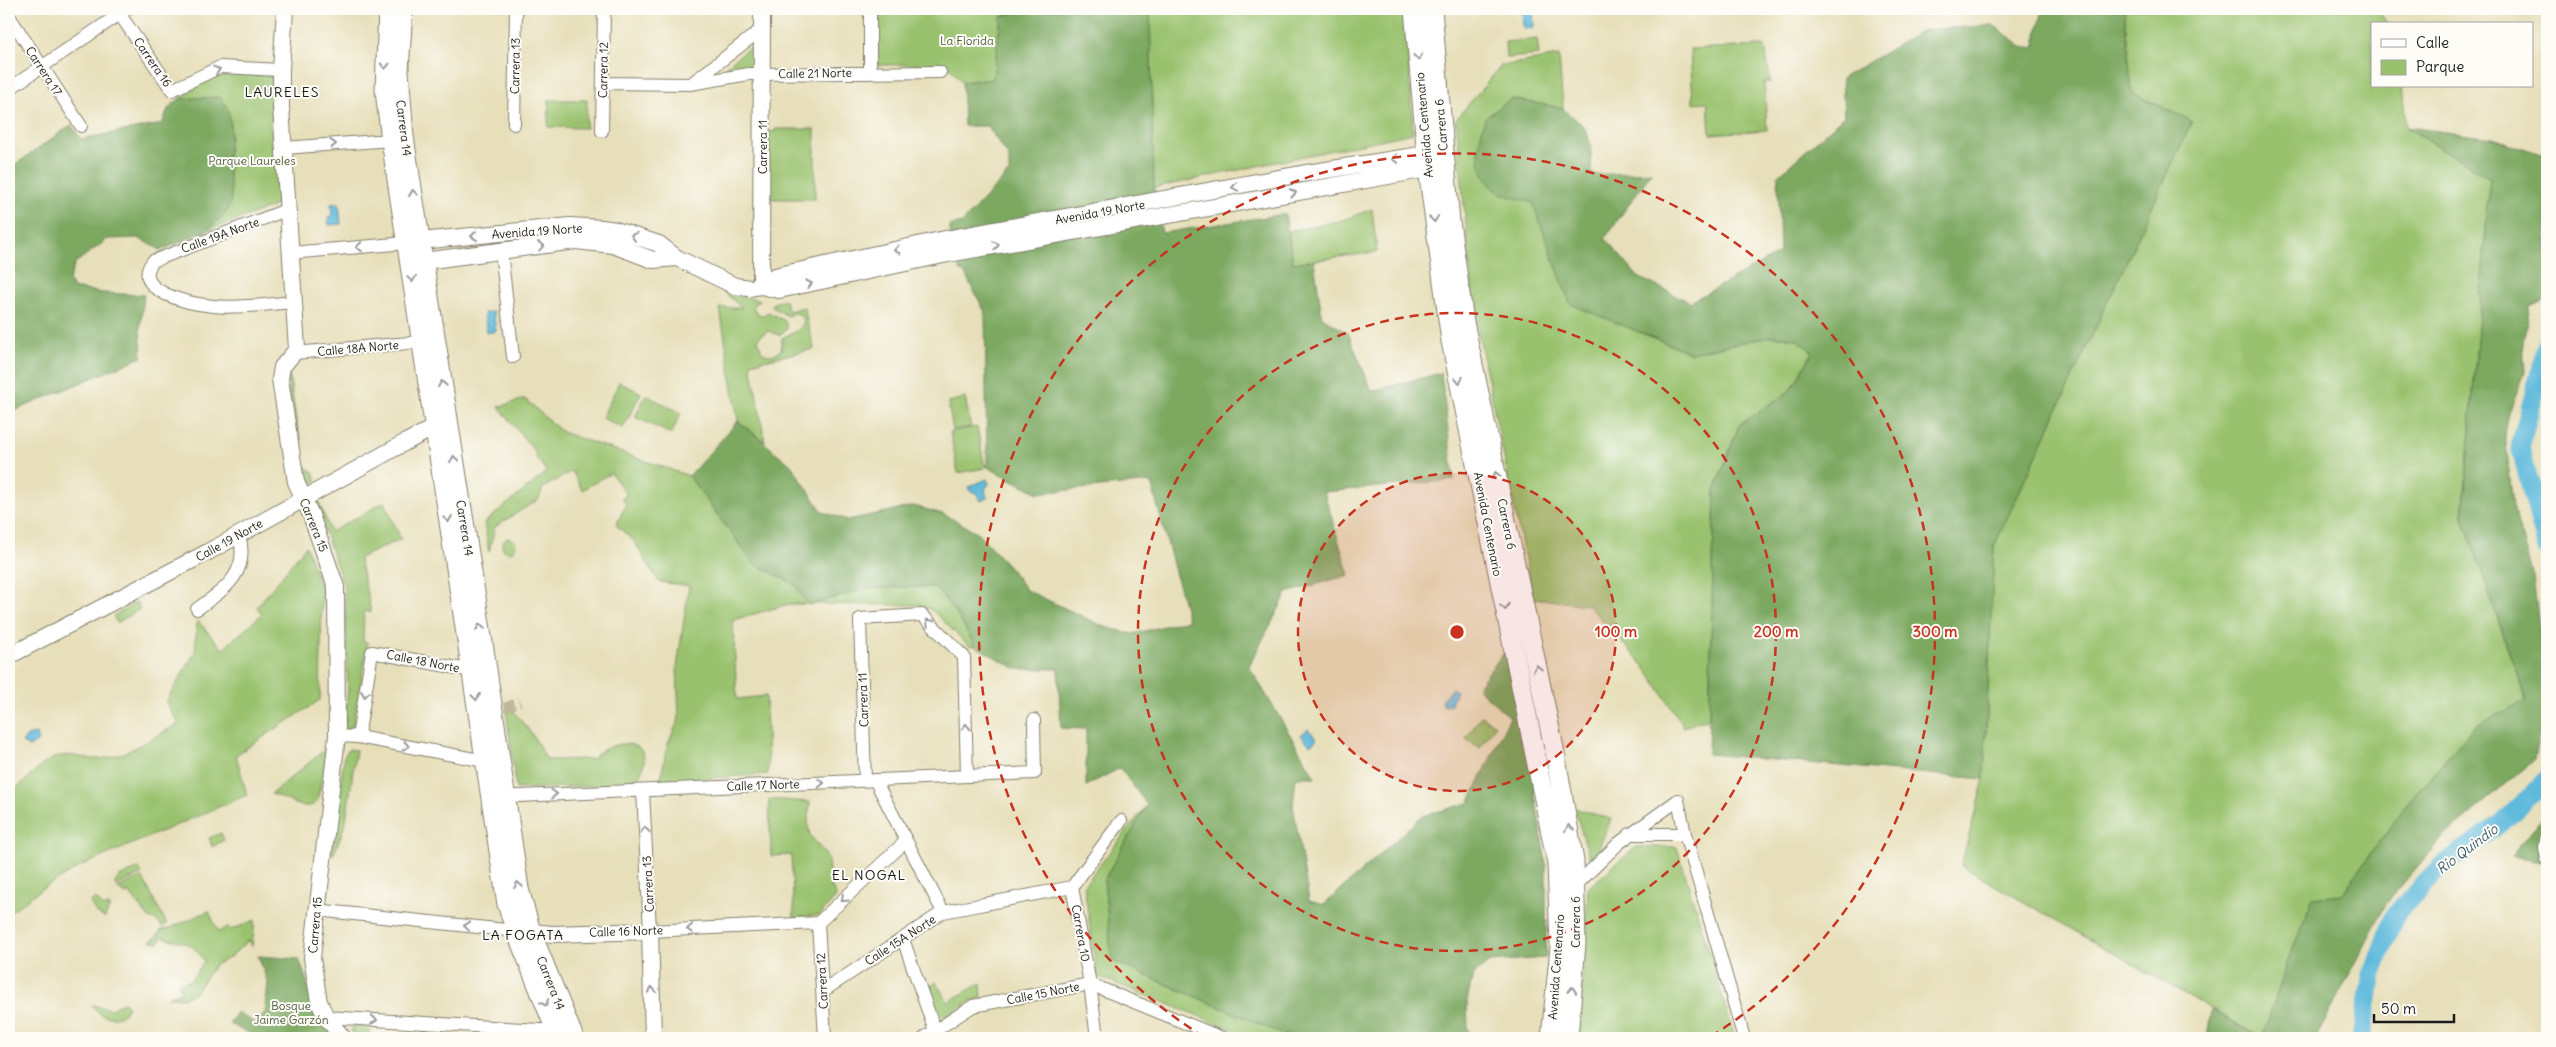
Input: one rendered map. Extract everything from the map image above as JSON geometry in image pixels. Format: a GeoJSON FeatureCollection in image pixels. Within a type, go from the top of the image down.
{"type":"FeatureCollection","features":[{"type":"Feature","properties":{"kind":"main road","name":"Carrera 14"},"geometry":{"type":"LineString","coordinates":[[388,9],[385,90],[391,140],[414,242],[424,261],[442,425],[473,670],[486,761],[498,797]]}},
{"type":"Feature","properties":{"kind":"main road","name":"Carrera 14"},"geometry":{"type":"LineString","coordinates":[[403,9],[399,94],[414,242],[421,342],[442,425],[498,797],[507,904],[523,931],[574,1038]]}},
{"type":"Feature","properties":{"kind":"main road","name":"Avenida Centenario"},"geometry":{"type":"LineString","coordinates":[[1414,9],[1436,160],[1451,341],[1557,863],[1560,947],[1551,1038]]}},
{"type":"Feature","properties":{"kind":"main road","name":"Carrera 6"},"geometry":{"type":"LineString","coordinates":[[1432,9],[1436,160],[1464,322],[1556,763],[1574,860],[1576,944],[1568,1038]]}},
{"type":"Feature","properties":{"kind":"main road","name":"Carrera 14"},"geometry":{"type":"LineString","coordinates":[[523,931],[558,1035]]}},
{"type":"Feature","properties":{"kind":"street","name":"Carrera 15"},"geometry":{"type":"LineString","coordinates":[[286,9],[281,70],[286,210],[297,349],[282,367],[280,379],[296,482],[312,515],[336,588],[337,736],[312,958],[319,1002],[326,1017],[343,1038]]}},
{"type":"Feature","properties":{"kind":"street","name":"Carrera 13"},"geometry":{"type":"LineString","coordinates":[[514,124],[516,9]]}},
{"type":"Feature","properties":{"kind":"street","name":"Carrera 12"},"geometry":{"type":"LineString","coordinates":[[602,131],[604,9]]}},
{"type":"Feature","properties":{"kind":"street","name":"Carrera 11"},"geometry":{"type":"LineString","coordinates":[[761,286],[762,9]]}},
{"type":"Feature","properties":{"kind":"street"},"geometry":{"type":"LineString","coordinates":[[870,9],[870,73]]}},
{"type":"Feature","properties":{"kind":"street","name":"Carrera 16"},"geometry":{"type":"LineString","coordinates":[[121,10],[172,90],[220,67],[281,70]]}},
{"type":"Feature","properties":{"kind":"street"},"geometry":{"type":"LineString","coordinates":[[9,89],[121,10]]}},
{"type":"Feature","properties":{"kind":"street","name":"Carrera 17"},"geometry":{"type":"LineString","coordinates":[[9,16],[81,126]]}},
{"type":"Feature","properties":{"kind":"street"},"geometry":{"type":"LineString","coordinates":[[690,84],[762,29]]}},
{"type":"Feature","properties":{"kind":"street","name":"Calle 21 Norte"},"geometry":{"type":"LineString","coordinates":[[603,83],[690,84],[762,74],[940,72]]}},
{"type":"Feature","properties":{"kind":"street"},"geometry":{"type":"LineString","coordinates":[[284,148],[391,140]]}},
{"type":"Feature","properties":{"kind":"street","name":"Avenida 19 Norte"},"geometry":{"type":"LineString","coordinates":[[414,242],[584,226],[616,230],[659,244],[677,258],[735,286],[750,288],[761,286],[775,276],[1436,160]]}},
{"type":"Feature","properties":{"kind":"street","name":"Calle 19A Norte"},"geometry":{"type":"LineString","coordinates":[[286,210],[153,260],[149,266],[148,279],[157,290],[214,306],[294,302]]}},
{"type":"Feature","properties":{"kind":"street","name":"Avenida 19 Norte"},"geometry":{"type":"LineString","coordinates":[[424,261],[576,241],[613,245],[653,260],[677,258]]}},
{"type":"Feature","properties":{"kind":"street"},"geometry":{"type":"LineString","coordinates":[[290,253],[414,242]]}},
{"type":"Feature","properties":{"kind":"street"},"geometry":{"type":"LineString","coordinates":[[501,251],[513,357]]}},
{"type":"Feature","properties":{"kind":"street","name":"Calle 18A Norte"},"geometry":{"type":"LineString","coordinates":[[294,354],[421,342]]}},
{"type":"Feature","properties":{"kind":"street","name":"Calle 19 Norte"},"geometry":{"type":"LineString","coordinates":[[9,656],[239,535],[442,425]]}},
{"type":"Feature","properties":{"kind":"street"},"geometry":{"type":"LineString","coordinates":[[197,609],[233,580],[242,562],[244,551],[239,535]]}},
{"type":"Feature","properties":{"kind":"street","name":"Carrera 11"},"geometry":{"type":"LineString","coordinates":[[943,912],[870,780],[860,619],[922,615],[964,657],[967,776]]}},
{"type":"Feature","properties":{"kind":"street","name":"Calle 18 Norte"},"geometry":{"type":"LineString","coordinates":[[358,737],[372,652],[473,670]]}},
{"type":"Feature","properties":{"kind":"street","name":"Calle 17 Norte"},"geometry":{"type":"LineString","coordinates":[[498,797],[1035,773],[1034,720]]}},
{"type":"Feature","properties":{"kind":"street"},"geometry":{"type":"LineString","coordinates":[[337,736],[358,737],[486,761]]}},
{"type":"Feature","properties":{"kind":"street","name":"Carrera 13"},"geometry":{"type":"LineString","coordinates":[[643,791],[653,1038]]}},
{"type":"Feature","properties":{"kind":"street"},"geometry":{"type":"LineString","coordinates":[[1575,886],[1630,834],[1678,800],[1685,834],[1744,1038]]}},
{"type":"Feature","properties":{"kind":"street"},"geometry":{"type":"LineString","coordinates":[[1072,887],[1121,821]]}},
{"type":"Feature","properties":{"kind":"street"},"geometry":{"type":"LineString","coordinates":[[1630,834],[1685,834]]}},
{"type":"Feature","properties":{"kind":"street"},"geometry":{"type":"LineString","coordinates":[[2547,834],[2545,848],[2547,859]]}},
{"type":"Feature","properties":{"kind":"street"},"geometry":{"type":"LineString","coordinates":[[818,923],[905,842]]}},
{"type":"Feature","properties":{"kind":"street","name":"Calle 15A Norte"},"geometry":{"type":"LineString","coordinates":[[823,991],[943,912],[1072,887]]}},
{"type":"Feature","properties":{"kind":"street","name":"Carrera 10"},"geometry":{"type":"LineString","coordinates":[[1072,887],[1090,984],[1096,1038]]}},
{"type":"Feature","properties":{"kind":"street","name":"Calle 16 Norte"},"geometry":{"type":"LineString","coordinates":[[316,910],[553,934],[818,923]]}},
{"type":"Feature","properties":{"kind":"street","name":"Carrera 12"},"geometry":{"type":"LineString","coordinates":[[818,923],[825,1038]]}},
{"type":"Feature","properties":{"kind":"street"},"geometry":{"type":"LineString","coordinates":[[903,939],[936,1031]]}},
{"type":"Feature","properties":{"kind":"street","name":"Calle 15 Norte"},"geometry":{"type":"LineString","coordinates":[[924,1038],[973,1006],[1090,984],[1222,1038]]}},
{"type":"Feature","properties":{"kind":"street"},"geometry":{"type":"LineString","coordinates":[[326,1017],[558,1035]]}},
{"type":"Feature","properties":{"kind":"green space","name":"La Florida"},"geometry":{"type":"Polygon","coordinates":[[[877,9],[1027,9],[1001,17],[993,79],[962,82],[947,64],[877,65],[877,9]]]}},
{"type":"Feature","properties":{"kind":"green space"},"geometry":{"type":"Polygon","coordinates":[[[1027,9],[1150,9],[1154,188],[1162,233],[1285,214],[1293,263],[1314,260],[1322,317],[1348,333],[1372,391],[1441,373],[1454,480],[1324,492],[1349,575],[1287,593],[1249,666],[1315,777],[1296,777],[1293,805],[1309,901],[1324,905],[1422,816],[1469,803],[1510,717],[1477,688],[1505,651],[1531,770],[1546,864],[1546,958],[1489,962],[1473,975],[1467,1001],[1468,1029],[1474,1038],[1292,1038],[1112,961],[1104,880],[1147,805],[1120,768],[1086,786],[1086,729],[1061,728],[1058,669],[1017,669],[975,646],[958,616],[935,587],[869,588],[809,605],[794,584],[753,563],[689,476],[738,421],[791,465],[823,512],[848,520],[914,506],[943,514],[977,532],[1011,569],[1026,590],[1105,627],[1133,634],[1188,620],[1151,482],[1038,493],[987,467],[985,312],[965,274],[960,271],[949,226],[962,223],[1009,172],[1009,157],[987,126],[964,126],[962,82],[993,79],[1001,17],[1027,9]]]}},
{"type":"Feature","properties":{"kind":"green space"},"geometry":{"type":"Polygon","coordinates":[[[1150,9],[1405,9],[1413,133],[1154,188],[1150,9]]]}},
{"type":"Feature","properties":{"kind":"green space"},"geometry":{"type":"Polygon","coordinates":[[[2043,9],[2124,9],[2132,93],[2192,121],[1994,546],[1984,779],[1708,754],[1715,490],[1739,425],[1791,390],[1813,352],[1797,339],[1772,336],[1691,353],[1570,304],[1533,203],[1496,190],[1483,174],[1480,165],[1479,147],[1485,118],[1511,99],[1563,108],[1581,124],[1588,136],[1591,148],[1592,175],[1652,172],[1605,238],[1638,277],[1690,302],[1780,253],[1778,176],[1844,116],[1842,78],[1923,30],[1993,25],[2022,46],[2034,48],[2043,9]]]}},
{"type":"Feature","properties":{"kind":"green space"},"geometry":{"type":"Polygon","coordinates":[[[2124,9],[2377,9],[2387,22],[2371,22],[2371,88],[2402,88],[2406,127],[2490,178],[2463,517],[2526,702],[2476,725],[2401,811],[2342,894],[2313,898],[2288,961],[2262,1038],[1961,866],[1984,779],[1994,546],[2192,121],[2132,93],[2124,9]]]}},
{"type":"Feature","properties":{"kind":"green space"},"geometry":{"type":"Polygon","coordinates":[[[1537,39],[1539,55],[1506,58],[1505,42],[1537,39]]]}},
{"type":"Feature","properties":{"kind":"green space"},"geometry":{"type":"Polygon","coordinates":[[[755,43],[752,65],[721,73],[720,71],[755,43]]]}},
{"type":"Feature","properties":{"kind":"green space"},"geometry":{"type":"Polygon","coordinates":[[[1765,46],[1770,82],[1764,82],[1767,130],[1710,134],[1708,102],[1693,103],[1690,49],[1765,46]]]}},
{"type":"Feature","properties":{"kind":"green space"},"geometry":{"type":"Polygon","coordinates":[[[1559,56],[1563,108],[1511,99],[1497,190],[1533,203],[1570,303],[1690,353],[1772,336],[1797,339],[1813,352],[1791,390],[1739,425],[1715,490],[1709,718],[1684,727],[1645,667],[1588,605],[1533,598],[1474,312],[1456,119],[1501,66],[1559,56]]]}},
{"type":"Feature","properties":{"kind":"green space","name":"Parque Laureles"},"geometry":{"type":"Polygon","coordinates":[[[221,74],[271,76],[277,205],[201,233],[214,223],[231,198],[228,159],[230,120],[225,105],[219,97],[179,99],[197,85],[221,74]]]}},
{"type":"Feature","properties":{"kind":"green space"},"geometry":{"type":"Polygon","coordinates":[[[220,97],[230,117],[228,160],[231,197],[229,207],[223,216],[204,231],[161,250],[138,238],[108,239],[75,263],[69,281],[73,288],[103,293],[144,295],[140,328],[142,357],[9,413],[9,169],[71,125],[81,139],[162,124],[168,109],[179,99],[220,97]]]}},
{"type":"Feature","properties":{"kind":"green space"},"geometry":{"type":"Polygon","coordinates":[[[549,100],[587,100],[586,128],[548,127],[549,100]]]}},
{"type":"Feature","properties":{"kind":"green space"},"geometry":{"type":"Polygon","coordinates":[[[2406,127],[2493,138],[2547,156],[2547,298],[2530,306],[2523,341],[2525,373],[2509,412],[2505,434],[2513,506],[2533,577],[2547,697],[2534,759],[2439,841],[2386,904],[2316,1038],[2262,1038],[2288,961],[2313,897],[2342,894],[2401,811],[2476,725],[2526,701],[2463,517],[2490,178],[2406,127]]]}},
{"type":"Feature","properties":{"kind":"green space"},"geometry":{"type":"Polygon","coordinates":[[[775,129],[815,129],[815,199],[769,199],[769,131],[775,132],[775,129]]]}},
{"type":"Feature","properties":{"kind":"green space"},"geometry":{"type":"Polygon","coordinates":[[[1372,209],[1377,252],[1293,263],[1288,231],[1340,221],[1372,209]]]}},
{"type":"Feature","properties":{"kind":"green space"},"geometry":{"type":"Polygon","coordinates":[[[720,285],[747,298],[760,300],[753,307],[758,314],[764,315],[768,312],[785,321],[787,329],[779,335],[768,331],[761,335],[758,340],[762,352],[770,355],[781,350],[782,338],[799,330],[804,320],[799,314],[793,313],[788,316],[772,307],[773,303],[785,300],[788,311],[804,307],[814,349],[751,363],[765,442],[738,421],[720,308],[742,308],[719,288],[720,285]]]}},
{"type":"Feature","properties":{"kind":"green space"},"geometry":{"type":"Polygon","coordinates":[[[289,373],[303,465],[313,472],[317,481],[308,484],[301,474],[287,377],[289,373]]]}},
{"type":"Feature","properties":{"kind":"green space"},"geometry":{"type":"Polygon","coordinates":[[[619,382],[641,393],[623,428],[602,418],[619,382]]]}},
{"type":"Feature","properties":{"kind":"green space"},"geometry":{"type":"Polygon","coordinates":[[[646,395],[681,413],[671,434],[635,417],[646,395]]]}},
{"type":"Feature","properties":{"kind":"green space"},"geometry":{"type":"Polygon","coordinates":[[[965,398],[971,427],[953,430],[948,402],[965,398]]]}},
{"type":"Feature","properties":{"kind":"green space"},"geometry":{"type":"Polygon","coordinates":[[[525,399],[562,432],[689,476],[753,563],[794,584],[808,604],[789,604],[733,620],[737,699],[766,696],[768,774],[660,782],[667,746],[679,719],[677,667],[689,586],[659,582],[633,540],[616,525],[626,505],[622,498],[627,495],[611,473],[582,490],[572,471],[543,488],[539,499],[495,527],[489,552],[484,523],[547,472],[535,456],[536,453],[499,407],[525,399]]]}},
{"type":"Feature","properties":{"kind":"green space"},"geometry":{"type":"Polygon","coordinates":[[[977,427],[985,468],[958,473],[950,432],[977,427]]]}},
{"type":"Feature","properties":{"kind":"green space"},"geometry":{"type":"Polygon","coordinates":[[[318,500],[331,532],[384,502],[401,539],[359,558],[371,612],[364,611],[363,641],[368,643],[353,726],[344,730],[348,689],[344,587],[315,504],[318,500]]]}},
{"type":"Feature","properties":{"kind":"green space"},"geometry":{"type":"Polygon","coordinates":[[[509,538],[514,540],[516,545],[514,550],[509,552],[504,550],[502,545],[504,540],[509,538]]]}},
{"type":"Feature","properties":{"kind":"green space"},"geometry":{"type":"Polygon","coordinates":[[[306,546],[322,592],[320,700],[236,755],[247,795],[83,865],[40,890],[9,913],[9,793],[54,758],[65,755],[93,759],[109,757],[130,750],[179,724],[166,702],[195,652],[197,620],[223,649],[262,614],[257,607],[306,546]]]}},
{"type":"Feature","properties":{"kind":"green space"},"geometry":{"type":"Polygon","coordinates":[[[935,587],[958,616],[975,646],[969,646],[933,611],[921,605],[812,604],[869,588],[935,587]]]}},
{"type":"Feature","properties":{"kind":"green space"},"geometry":{"type":"Polygon","coordinates":[[[137,602],[140,609],[117,623],[113,616],[137,602]]]}},
{"type":"Feature","properties":{"kind":"green space"},"geometry":{"type":"Polygon","coordinates":[[[511,708],[532,734],[547,760],[592,759],[614,746],[625,744],[634,746],[641,751],[644,759],[642,770],[634,784],[516,789],[506,709],[511,708]]]}},
{"type":"Feature","properties":{"kind":"green space"},"geometry":{"type":"Polygon","coordinates":[[[1481,716],[1495,725],[1480,748],[1466,739],[1481,716]]]}},
{"type":"Feature","properties":{"kind":"green space"},"geometry":{"type":"Polygon","coordinates":[[[328,747],[317,802],[312,805],[301,806],[271,794],[328,747]]]}},
{"type":"Feature","properties":{"kind":"green space"},"geometry":{"type":"Polygon","coordinates":[[[349,749],[356,750],[346,821],[334,854],[332,854],[344,756],[349,749]]]}},
{"type":"Feature","properties":{"kind":"green space"},"geometry":{"type":"Polygon","coordinates":[[[769,799],[810,802],[808,825],[810,835],[828,858],[830,883],[836,897],[820,915],[794,918],[791,855],[771,856],[769,799]]]}},
{"type":"Feature","properties":{"kind":"green space"},"geometry":{"type":"Polygon","coordinates":[[[1147,805],[1104,880],[1112,961],[1292,1038],[1254,1038],[1097,976],[1084,885],[1147,805]]]}},
{"type":"Feature","properties":{"kind":"green space"},"geometry":{"type":"Polygon","coordinates":[[[1574,808],[1611,819],[1592,865],[1574,808]]]}},
{"type":"Feature","properties":{"kind":"green space"},"geometry":{"type":"Polygon","coordinates":[[[2547,811],[2547,863],[2512,857],[2547,811]]]}},
{"type":"Feature","properties":{"kind":"green space"},"geometry":{"type":"Polygon","coordinates":[[[221,833],[224,840],[212,847],[209,838],[221,833]]]}},
{"type":"Feature","properties":{"kind":"green space"},"geometry":{"type":"Polygon","coordinates":[[[1636,847],[1677,847],[1735,1038],[1578,1038],[1588,888],[1636,847]]]}},
{"type":"Feature","properties":{"kind":"green space"},"geometry":{"type":"Polygon","coordinates":[[[139,868],[142,874],[116,886],[115,883],[119,877],[139,868]]]}},
{"type":"Feature","properties":{"kind":"green space"},"geometry":{"type":"Polygon","coordinates":[[[142,877],[167,924],[162,927],[157,921],[149,918],[128,891],[127,895],[117,888],[142,877]]]}},
{"type":"Feature","properties":{"kind":"green space"},"geometry":{"type":"Polygon","coordinates":[[[96,899],[104,907],[110,906],[105,918],[96,913],[90,902],[96,899]]]}},
{"type":"Feature","properties":{"kind":"green space"},"geometry":{"type":"Polygon","coordinates":[[[209,911],[218,932],[228,927],[231,930],[255,920],[252,946],[249,940],[229,958],[215,965],[195,992],[184,998],[167,997],[181,992],[178,983],[190,981],[204,962],[196,950],[181,942],[162,937],[159,943],[150,941],[156,938],[161,930],[168,929],[209,911]]]}},
{"type":"Feature","properties":{"kind":"green space","name":"Bosque Jaime Garzón"},"geometry":{"type":"Polygon","coordinates":[[[258,956],[299,959],[318,1013],[337,1038],[260,1038],[229,1024],[237,1012],[256,1024],[265,1012],[268,983],[258,956]]]}},
{"type":"Feature","properties":{"kind":"green space"},"geometry":{"type":"Polygon","coordinates":[[[936,982],[948,1002],[981,983],[982,998],[971,1001],[946,1017],[938,1014],[927,990],[936,982]]]}},
{"type":"Feature","properties":{"kind":"green space"},"geometry":{"type":"Polygon","coordinates":[[[124,1002],[128,1006],[123,1015],[113,1017],[105,1016],[98,1012],[92,1005],[111,1009],[124,1002]]]}},
{"type":"Feature","properties":{"kind":"green space"},"geometry":{"type":"Polygon","coordinates":[[[2211,1010],[2260,1038],[2207,1038],[2211,1010]]]}},
{"type":"Feature","properties":{"kind":"green space"},"geometry":{"type":"Polygon","coordinates":[[[353,1026],[370,1026],[370,1034],[363,1033],[362,1038],[358,1038],[351,1032],[353,1026]]]}},
{"type":"Feature","properties":{"kind":"water"},"geometry":{"type":"Polygon","coordinates":[[[1533,10],[1534,28],[1525,29],[1522,11],[1533,10]]]}},
{"type":"Feature","properties":{"kind":"water"},"geometry":{"type":"Polygon","coordinates":[[[339,203],[341,224],[329,225],[328,217],[332,216],[331,204],[339,203]]]}},
{"type":"Feature","properties":{"kind":"water"},"geometry":{"type":"Polygon","coordinates":[[[493,312],[496,331],[487,333],[484,313],[493,312]]]}},
{"type":"Feature","properties":{"kind":"water"},"geometry":{"type":"Polygon","coordinates":[[[987,479],[989,484],[985,489],[987,498],[981,501],[976,493],[969,490],[968,487],[987,479]]]}},
{"type":"Feature","properties":{"kind":"water"},"geometry":{"type":"Polygon","coordinates":[[[1452,688],[1456,691],[1451,705],[1445,706],[1442,704],[1443,698],[1452,688]]]}},
{"type":"Feature","properties":{"kind":"water"},"geometry":{"type":"Polygon","coordinates":[[[1308,729],[1317,739],[1310,745],[1301,735],[1308,729]]]}},
{"type":"Feature","properties":{"kind":"water"},"geometry":{"type":"Polygon","coordinates":[[[36,734],[38,741],[29,747],[22,743],[27,736],[36,734]]]}},
{"type":"Feature","properties":{"kind":"waterway","name":"Río Quindío"},"geometry":{"type":"LineString","coordinates":[[2547,346],[2520,447],[2547,548]]}},
{"type":"Feature","properties":{"kind":"waterway","name":"Río Quindío"},"geometry":{"type":"LineString","coordinates":[[2361,1038],[2372,975],[2395,915],[2438,869],[2500,824],[2547,780]]}},
{"type":"Feature","properties":{"kind":"tunnel"},"geometry":{"type":"LineString","coordinates":[[491,713],[520,702]]}},
{"type":"Feature","properties":{"kind":"district","name":"LAURELES"},"geometry":{"type":"Point","coordinates":[282,92]}},
{"type":"Feature","properties":{"kind":"district","name":"EL NOGAL"},"geometry":{"type":"Point","coordinates":[869,875]}},
{"type":"Feature","properties":{"kind":"district","name":"LA FOGATA"},"geometry":{"type":"Point","coordinates":[523,935]}}]}
